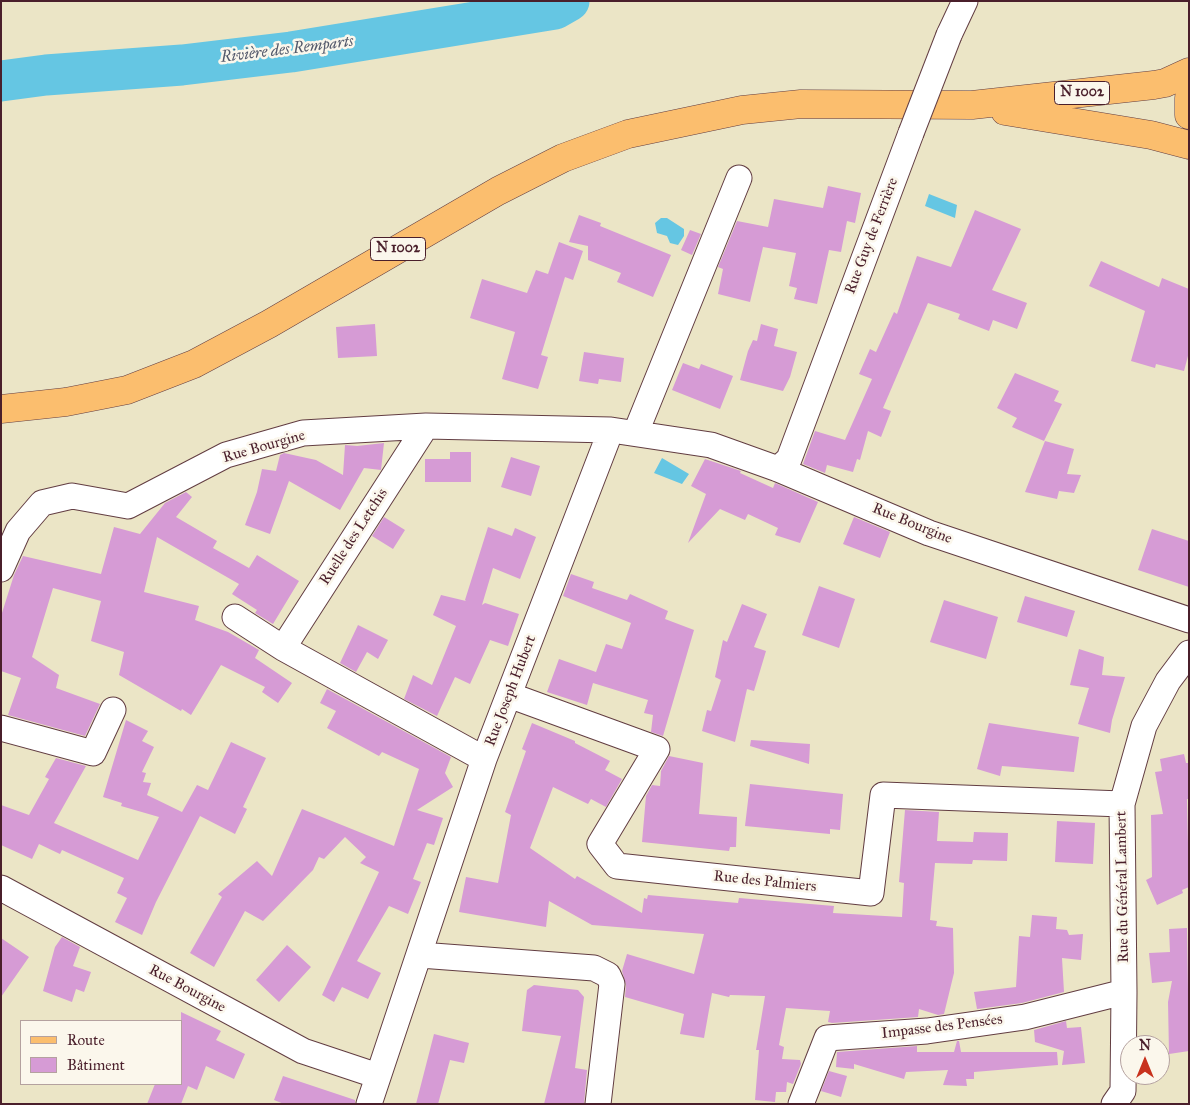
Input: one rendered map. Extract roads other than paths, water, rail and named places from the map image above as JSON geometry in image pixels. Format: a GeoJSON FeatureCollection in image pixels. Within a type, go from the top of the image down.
{"type":"FeatureCollection","features":[{"type":"Feature","properties":{"kind":"main road","name":"N 1002"},"geometry":{"type":"LineString","coordinates":[[1,409],[66,402],[127,390],[194,364],[269,324],[498,191],[564,158],[628,134],[742,110],[802,104],[972,105],[1154,86],[1189,72]]}},
{"type":"Feature","properties":{"kind":"main road"},"geometry":{"type":"LineString","coordinates":[[1189,98],[1189,115]]}},
{"type":"Feature","properties":{"kind":"main road","name":"N 1002"},"geometry":{"type":"LineString","coordinates":[[972,105],[1151,135],[1189,145]]}},
{"type":"Feature","properties":{"kind":"street","name":"Rue Guy de Ferrière"},"geometry":{"type":"LineString","coordinates":[[778,469],[789,458],[911,132],[949,35],[965,1]]}},
{"type":"Feature","properties":{"kind":"street"},"geometry":{"type":"LineString","coordinates":[[636,432],[739,178]]}},
{"type":"Feature","properties":{"kind":"street","name":"Rue Bourgine"},"geometry":{"type":"LineString","coordinates":[[1,569],[18,531],[42,503],[72,496],[128,506],[226,455],[303,433],[426,426],[611,430],[636,432],[710,445],[778,469],[929,533],[1189,620]]}},
{"type":"Feature","properties":{"kind":"street","name":"Ruelle des Letchis"},"geometry":{"type":"LineString","coordinates":[[283,648],[426,426]]}},
{"type":"Feature","properties":{"kind":"street","name":"Rue Joseph Hubert"},"geometry":{"type":"LineString","coordinates":[[369,1104],[484,759],[611,430]]}},
{"type":"Feature","properties":{"kind":"street"},"geometry":{"type":"LineString","coordinates":[[235,617],[283,648],[484,759]]}},
{"type":"Feature","properties":{"kind":"street","name":"Rue du Général Lambert"},"geometry":{"type":"LineString","coordinates":[[1114,1104],[1123,1091],[1122,804],[1144,726],[1168,681],[1189,653]]}},
{"type":"Feature","properties":{"kind":"street","name":"Rue des Palmiers"},"geometry":{"type":"LineString","coordinates":[[509,695],[657,749],[600,844],[617,866],[871,893],[883,795],[1122,804]]}},
{"type":"Feature","properties":{"kind":"street"},"geometry":{"type":"LineString","coordinates":[[1,728],[94,753],[113,710]]}},
{"type":"Feature","properties":{"kind":"street","name":"Rue Bourgine"},"geometry":{"type":"LineString","coordinates":[[1,888],[302,1051],[378,1076]]}},
{"type":"Feature","properties":{"kind":"street"},"geometry":{"type":"LineString","coordinates":[[420,955],[594,968],[608,975],[612,984],[598,1104]]}},
{"type":"Feature","properties":{"kind":"street","name":"Impasse des Pensées"},"geometry":{"type":"LineString","coordinates":[[801,1104],[827,1038],[927,1031],[1025,1017],[1124,992]]}},
{"type":"Feature","properties":{"kind":"water"},"geometry":{"type":"Polygon","coordinates":[[[929,194],[957,205],[955,218],[925,206],[929,194]]]}},
{"type":"Feature","properties":{"kind":"water"},"geometry":{"type":"Polygon","coordinates":[[[661,218],[667,218],[684,229],[684,236],[678,245],[670,243],[667,236],[657,233],[655,223],[661,218]]]}},
{"type":"Feature","properties":{"kind":"water"},"geometry":{"type":"Polygon","coordinates":[[[662,458],[689,474],[682,484],[654,473],[662,458]]]}},
{"type":"Feature","properties":{"kind":"waterway","name":"Rivière des Remparts"},"geometry":{"type":"LineString","coordinates":[[1,81],[46,75],[182,65],[291,52],[555,9],[569,1]]}}]}
